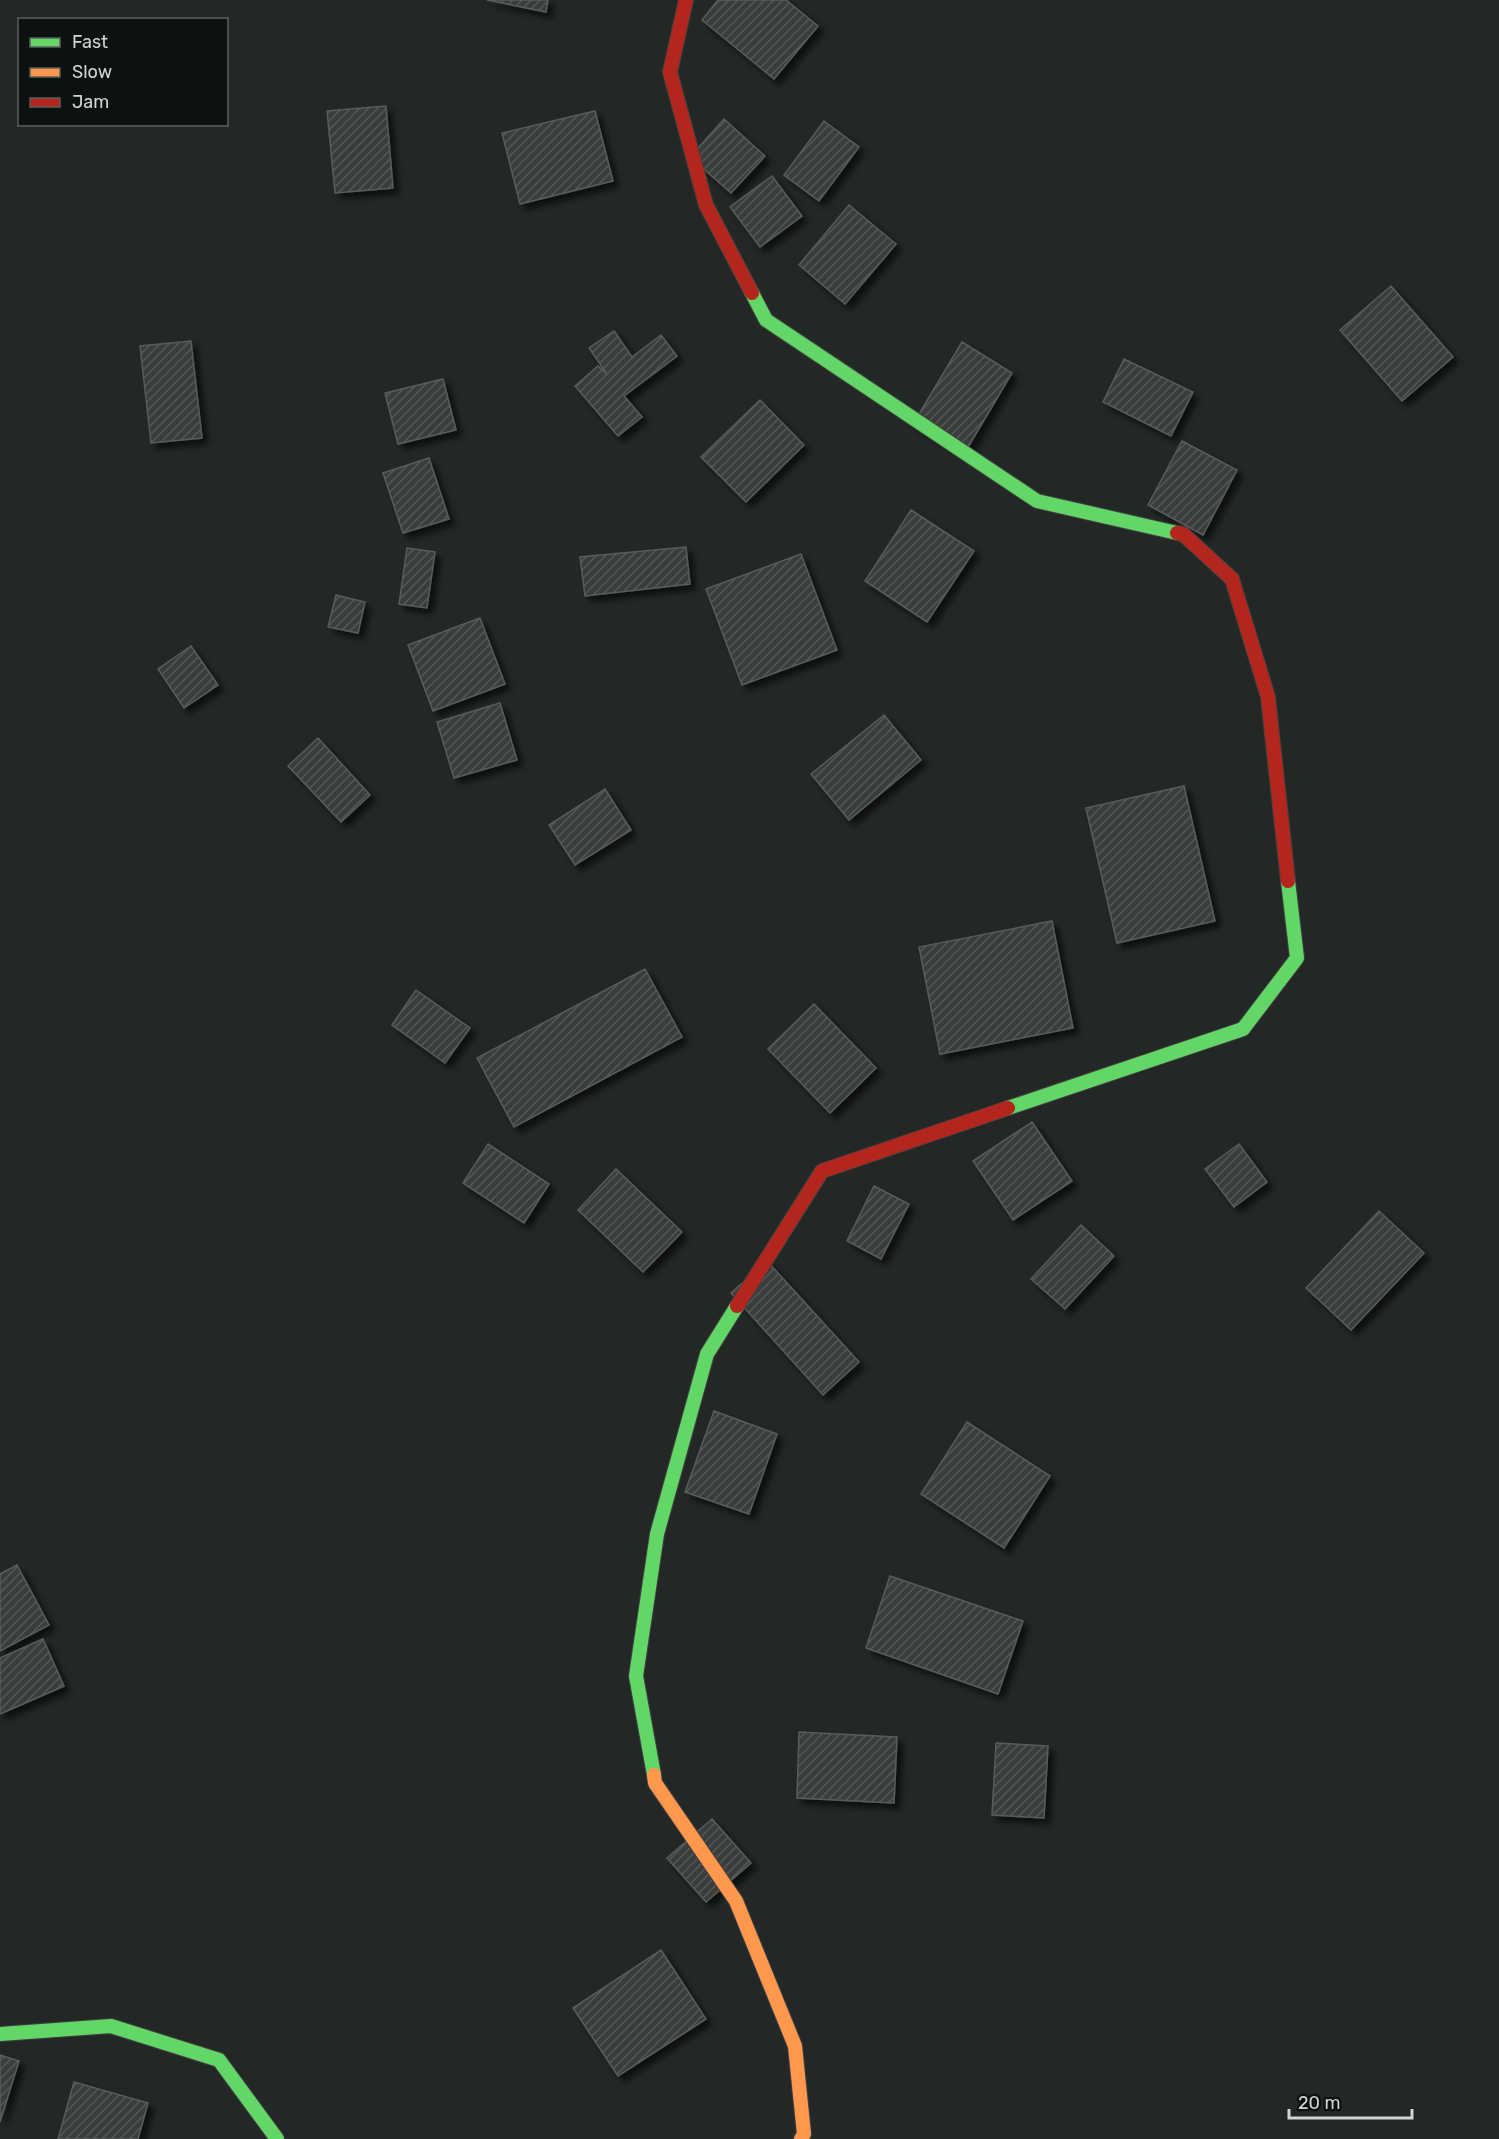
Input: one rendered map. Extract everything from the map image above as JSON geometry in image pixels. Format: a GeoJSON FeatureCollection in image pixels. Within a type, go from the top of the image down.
{"type":"FeatureCollection","features":[{"type":"Feature","properties":{"kind":"street"},"geometry":{"type":"LineString","coordinates":[[686,0],[670,72],[706,204],[766,320],[1037,501],[1183,534],[1232,579],[1268,697],[1297,958],[1243,1029],[822,1171],[707,1354],[657,1534],[636,1676],[655,1783],[736,1900],[795,2046],[804,2134],[801,2139]]}},
{"type":"Feature","properties":{"kind":"street"},"geometry":{"type":"LineString","coordinates":[[0,2034],[111,2026],[219,2060],[277,2139]]}},
{"type":"Feature","properties":{"kind":"building"},"geometry":{"type":"Polygon","coordinates":[[[487,0],[548,0],[546,12],[487,0]]]}},
{"type":"Feature","properties":{"kind":"building"},"geometry":{"type":"Polygon","coordinates":[[[718,0],[786,0],[818,26],[774,79],[702,20],[718,0]]]}},
{"type":"Feature","properties":{"kind":"building"},"geometry":{"type":"Polygon","coordinates":[[[386,106],[393,188],[335,193],[327,111],[386,106]]]}},
{"type":"Feature","properties":{"kind":"building"},"geometry":{"type":"Polygon","coordinates":[[[595,111],[613,181],[520,204],[502,133],[595,111]]]}},
{"type":"Feature","properties":{"kind":"building"},"geometry":{"type":"Polygon","coordinates":[[[724,119],[765,156],[731,193],[690,157],[724,119]]]}},
{"type":"Feature","properties":{"kind":"building"},"geometry":{"type":"Polygon","coordinates":[[[824,121],[859,147],[819,201],[784,175],[824,121]]]}},
{"type":"Feature","properties":{"kind":"building"},"geometry":{"type":"Polygon","coordinates":[[[772,176],[802,216],[760,247],[730,207],[772,176]]]}},
{"type":"Feature","properties":{"kind":"building"},"geometry":{"type":"Polygon","coordinates":[[[849,205],[896,244],[845,304],[799,265],[849,205]]]}},
{"type":"Feature","properties":{"kind":"building"},"geometry":{"type":"Polygon","coordinates":[[[1391,286],[1453,357],[1402,401],[1340,330],[1391,286]]]}},
{"type":"Feature","properties":{"kind":"building"},"geometry":{"type":"Polygon","coordinates":[[[614,331],[632,357],[661,335],[677,356],[624,396],[642,417],[618,436],[575,386],[598,366],[607,374],[589,348],[614,331]]]}},
{"type":"Feature","properties":{"kind":"building"},"geometry":{"type":"Polygon","coordinates":[[[191,341],[202,438],[151,443],[140,346],[191,341]]]}},
{"type":"Feature","properties":{"kind":"building"},"geometry":{"type":"Polygon","coordinates":[[[962,342],[1012,373],[964,454],[913,424],[962,342]]]}},
{"type":"Feature","properties":{"kind":"building"},"geometry":{"type":"Polygon","coordinates":[[[1124,359],[1193,392],[1171,436],[1103,402],[1124,359]]]}},
{"type":"Feature","properties":{"kind":"building"},"geometry":{"type":"Polygon","coordinates":[[[443,379],[456,430],[398,444],[385,393],[443,379]]]}},
{"type":"Feature","properties":{"kind":"building"},"geometry":{"type":"Polygon","coordinates":[[[760,400],[804,445],[746,502],[701,457],[760,400]]]}},
{"type":"Feature","properties":{"kind":"building"},"geometry":{"type":"Polygon","coordinates":[[[1182,441],[1237,470],[1203,535],[1148,505],[1182,441]]]}},
{"type":"Feature","properties":{"kind":"building"},"geometry":{"type":"Polygon","coordinates":[[[429,458],[449,519],[403,533],[383,473],[429,458]]]}},
{"type":"Feature","properties":{"kind":"building"},"geometry":{"type":"Polygon","coordinates":[[[911,510],[974,551],[927,622],[865,581],[911,510]]]}},
{"type":"Feature","properties":{"kind":"building"},"geometry":{"type":"Polygon","coordinates":[[[686,547],[690,584],[585,596],[580,557],[686,547]]]}},
{"type":"Feature","properties":{"kind":"building"},"geometry":{"type":"Polygon","coordinates":[[[407,548],[435,552],[427,608],[399,604],[407,548]]]}},
{"type":"Feature","properties":{"kind":"building"},"geometry":{"type":"Polygon","coordinates":[[[801,554],[837,650],[742,685],[706,589],[801,554]]]}},
{"type":"Feature","properties":{"kind":"building"},"geometry":{"type":"Polygon","coordinates":[[[336,595],[365,602],[358,633],[328,627],[336,595]]]}},
{"type":"Feature","properties":{"kind":"building"},"geometry":{"type":"Polygon","coordinates":[[[480,618],[505,684],[433,711],[408,645],[480,618]]]}},
{"type":"Feature","properties":{"kind":"building"},"geometry":{"type":"Polygon","coordinates":[[[191,646],[218,685],[184,708],[158,669],[191,646]]]}},
{"type":"Feature","properties":{"kind":"building"},"geometry":{"type":"Polygon","coordinates":[[[500,703],[517,760],[454,778],[437,722],[500,703]]]}},
{"type":"Feature","properties":{"kind":"building"},"geometry":{"type":"Polygon","coordinates":[[[884,715],[921,760],[849,820],[811,774],[884,715]]]}},
{"type":"Feature","properties":{"kind":"building"},"geometry":{"type":"Polygon","coordinates":[[[318,738],[370,795],[341,822],[288,766],[318,738]]]}},
{"type":"Feature","properties":{"kind":"building"},"geometry":{"type":"Polygon","coordinates":[[[1184,786],[1215,921],[1117,943],[1086,808],[1184,786]]]}},
{"type":"Feature","properties":{"kind":"building"},"geometry":{"type":"Polygon","coordinates":[[[605,789],[631,830],[575,865],[549,825],[605,789]]]}},
{"type":"Feature","properties":{"kind":"building"},"geometry":{"type":"Polygon","coordinates":[[[1052,921],[1073,1028],[940,1054],[919,947],[1052,921]]]}},
{"type":"Feature","properties":{"kind":"building"},"geometry":{"type":"Polygon","coordinates":[[[645,969],[682,1037],[514,1127],[477,1058],[645,969]]]}},
{"type":"Feature","properties":{"kind":"building"},"geometry":{"type":"Polygon","coordinates":[[[416,990],[470,1028],[445,1063],[392,1025],[416,990]]]}},
{"type":"Feature","properties":{"kind":"building"},"geometry":{"type":"Polygon","coordinates":[[[814,1004],[876,1068],[830,1113],[768,1049],[814,1004]]]}},
{"type":"Feature","properties":{"kind":"building"},"geometry":{"type":"Polygon","coordinates":[[[1032,1122],[1072,1181],[1013,1220],[973,1161],[1032,1122]]]}},
{"type":"Feature","properties":{"kind":"building"},"geometry":{"type":"Polygon","coordinates":[[[488,1144],[549,1184],[524,1223],[463,1183],[488,1144]]]}},
{"type":"Feature","properties":{"kind":"building"},"geometry":{"type":"Polygon","coordinates":[[[1239,1144],[1267,1182],[1234,1207],[1205,1169],[1239,1144]]]}},
{"type":"Feature","properties":{"kind":"building"},"geometry":{"type":"Polygon","coordinates":[[[616,1169],[682,1232],[643,1272],[578,1210],[616,1169]]]}},
{"type":"Feature","properties":{"kind":"building"},"geometry":{"type":"Polygon","coordinates":[[[874,1186],[909,1204],[881,1259],[847,1241],[874,1186]]]}},
{"type":"Feature","properties":{"kind":"building"},"geometry":{"type":"Polygon","coordinates":[[[1379,1211],[1424,1253],[1351,1330],[1306,1288],[1379,1211]]]}},
{"type":"Feature","properties":{"kind":"building"},"geometry":{"type":"Polygon","coordinates":[[[1081,1225],[1114,1256],[1065,1309],[1031,1279],[1081,1225]]]}},
{"type":"Feature","properties":{"kind":"building"},"geometry":{"type":"Polygon","coordinates":[[[767,1261],[859,1362],[823,1395],[731,1293],[767,1261]]]}},
{"type":"Feature","properties":{"kind":"building"},"geometry":{"type":"Polygon","coordinates":[[[714,1411],[777,1434],[749,1514],[685,1492],[714,1411]]]}},
{"type":"Feature","properties":{"kind":"building"},"geometry":{"type":"Polygon","coordinates":[[[967,1422],[1050,1476],[1004,1548],[921,1494],[967,1422]]]}},
{"type":"Feature","properties":{"kind":"building"},"geometry":{"type":"Polygon","coordinates":[[[17,1565],[49,1625],[0,1651],[0,1574],[17,1565]]]}},
{"type":"Feature","properties":{"kind":"building"},"geometry":{"type":"Polygon","coordinates":[[[890,1576],[1023,1621],[998,1694],[866,1648],[890,1576]]]}},
{"type":"Feature","properties":{"kind":"building"},"geometry":{"type":"Polygon","coordinates":[[[43,1639],[64,1686],[0,1714],[0,1658],[43,1639]]]}},
{"type":"Feature","properties":{"kind":"building"},"geometry":{"type":"Polygon","coordinates":[[[799,1732],[897,1737],[894,1803],[797,1798],[799,1732]]]}},
{"type":"Feature","properties":{"kind":"building"},"geometry":{"type":"Polygon","coordinates":[[[996,1743],[1048,1746],[1044,1818],[992,1815],[996,1743]]]}},
{"type":"Feature","properties":{"kind":"building"},"geometry":{"type":"Polygon","coordinates":[[[712,1819],[751,1863],[706,1902],[667,1858],[712,1819]]]}},
{"type":"Feature","properties":{"kind":"building"},"geometry":{"type":"Polygon","coordinates":[[[661,1950],[706,2019],[618,2076],[573,2008],[661,1950]]]}},
{"type":"Feature","properties":{"kind":"building"},"geometry":{"type":"Polygon","coordinates":[[[0,2055],[19,2061],[0,2122],[0,2055]]]}},
{"type":"Feature","properties":{"kind":"building"},"geometry":{"type":"Polygon","coordinates":[[[74,2082],[148,2103],[138,2139],[58,2139],[74,2082]]]}},
{"type":"Feature","properties":{"kind":"traffic: fast"},"geometry":{"type":"LineString","coordinates":[[752,293],[766,320],[1037,501],[1177,533]]}},
{"type":"Feature","properties":{"kind":"traffic: fast"},"geometry":{"type":"LineString","coordinates":[[1008,1108],[1243,1029],[1297,958],[1288,881]]}},
{"type":"Feature","properties":{"kind":"traffic: fast"},"geometry":{"type":"LineString","coordinates":[[654,1775],[636,1676],[657,1534],[707,1354],[737,1306]]}},
{"type":"Feature","properties":{"kind":"traffic: fast"},"geometry":{"type":"LineString","coordinates":[[0,2034],[111,2026],[219,2060],[277,2139]]}},
{"type":"Feature","properties":{"kind":"traffic: slow"},"geometry":{"type":"LineString","coordinates":[[654,1775],[655,1783],[736,1901],[795,2046],[804,2134],[801,2139]]}},
{"type":"Feature","properties":{"kind":"traffic: jam"},"geometry":{"type":"LineString","coordinates":[[686,0],[670,72],[706,205],[752,293]]}},
{"type":"Feature","properties":{"kind":"traffic: jam"},"geometry":{"type":"LineString","coordinates":[[1177,533],[1183,534],[1232,579],[1268,697],[1288,881]]}},
{"type":"Feature","properties":{"kind":"traffic: jam"},"geometry":{"type":"LineString","coordinates":[[737,1306],[822,1171],[1008,1108]]}}]}
